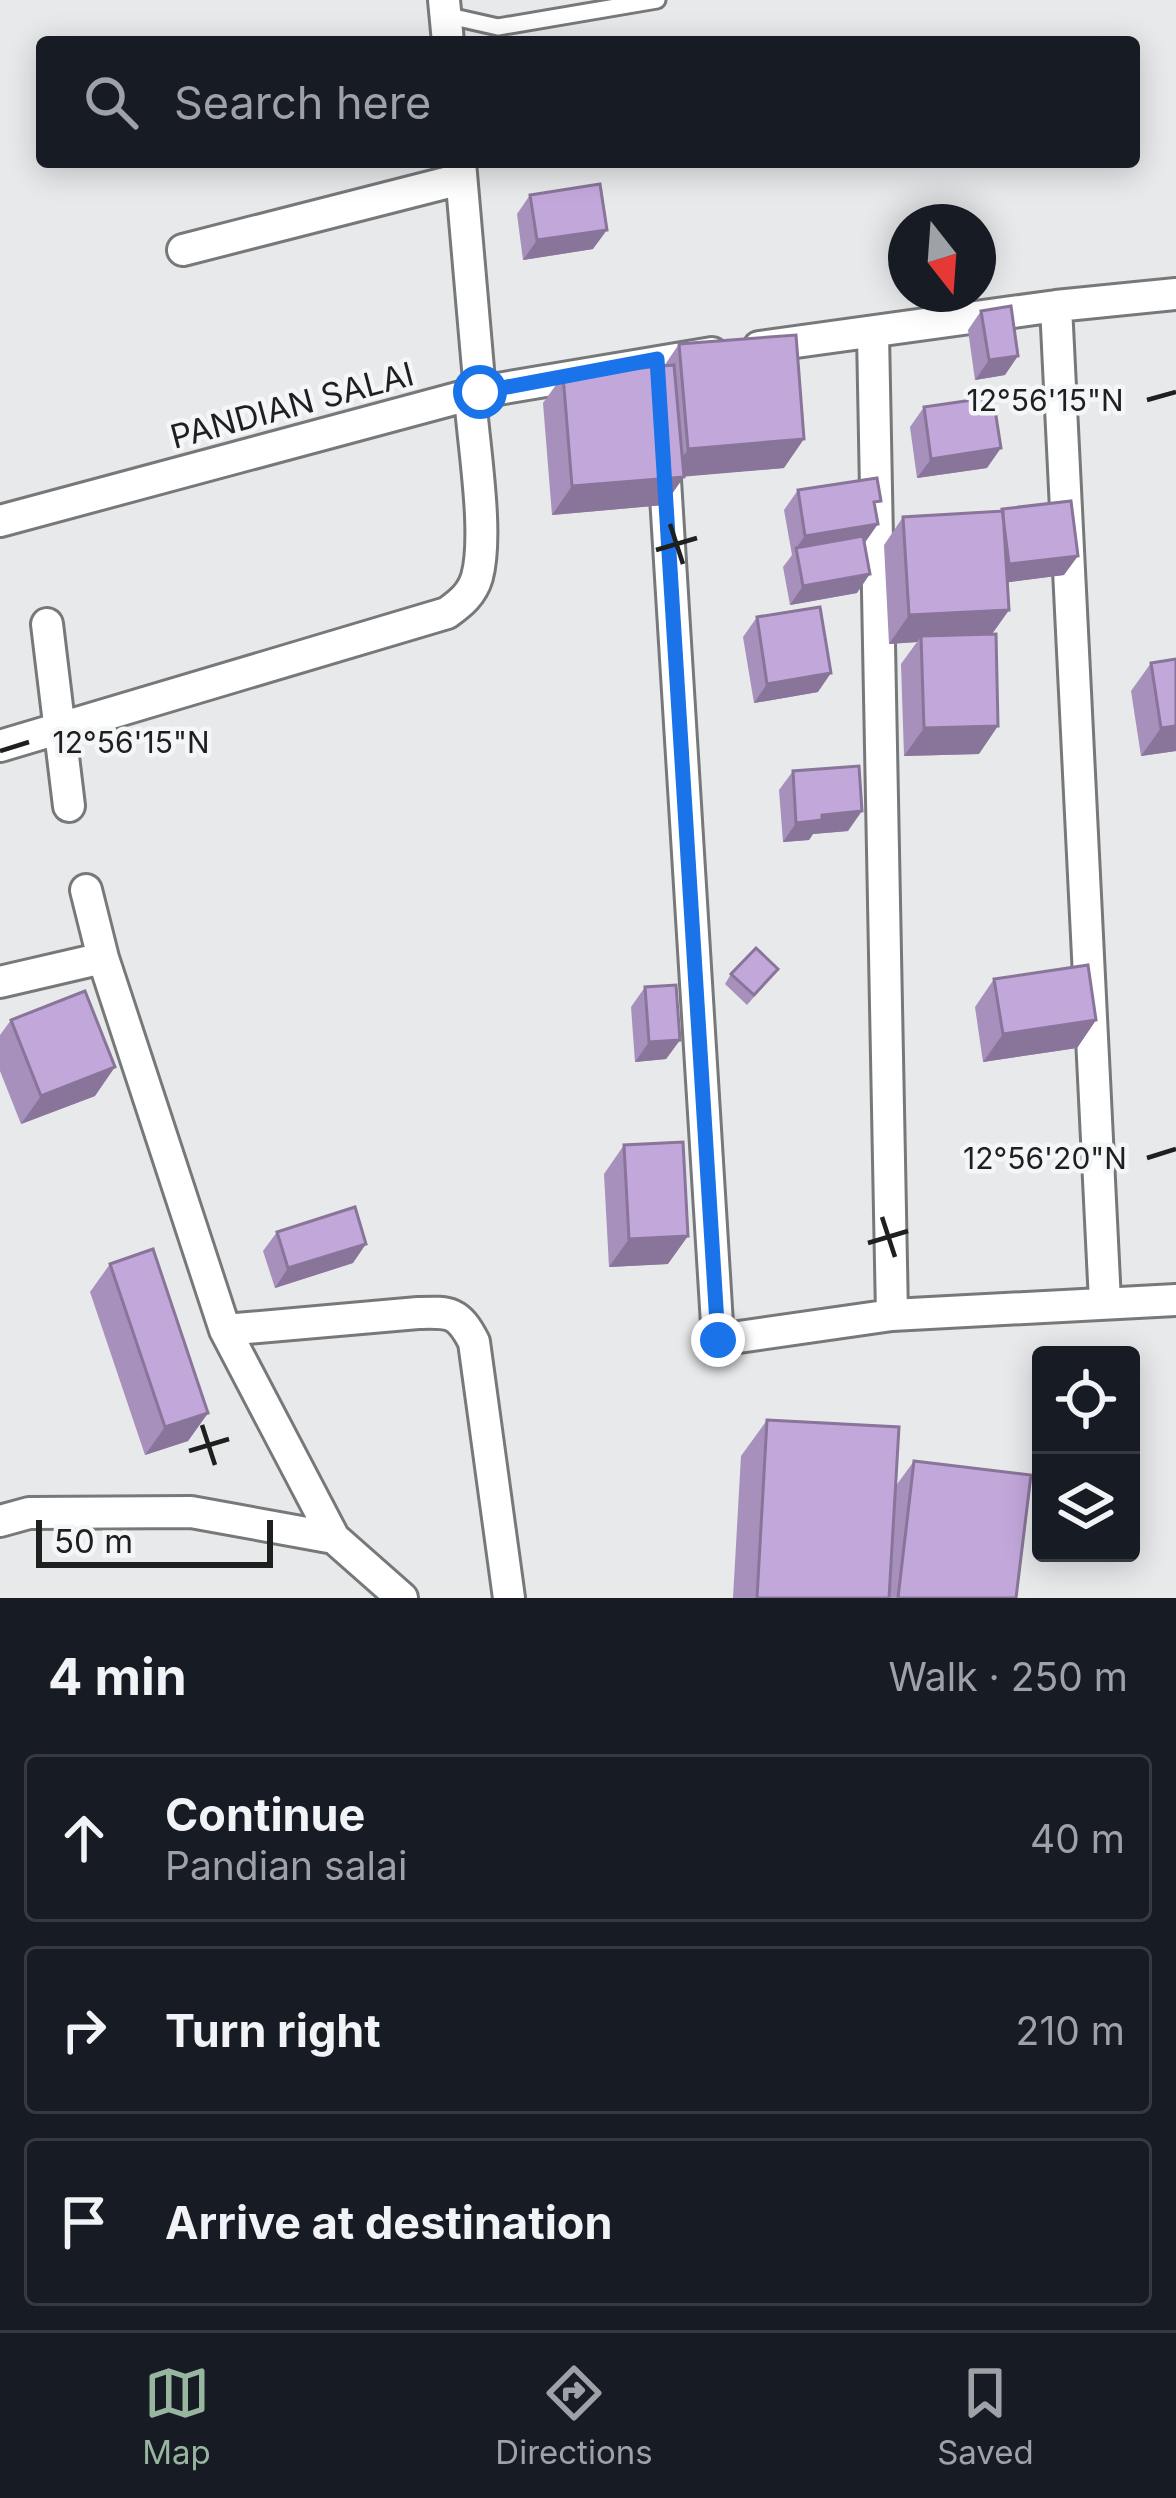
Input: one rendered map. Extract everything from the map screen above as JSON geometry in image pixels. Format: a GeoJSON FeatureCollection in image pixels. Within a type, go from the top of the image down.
{"type":"FeatureCollection","features":[{"type":"Feature","properties":{"kind":"street"},"geometry":{"type":"LineString","coordinates":[[0,746],[447,613],[464,602],[476,580],[481,552],[475,393],[460,170],[183,250]]}},
{"type":"Feature","properties":{"kind":"street","name":"PANDIAN SALAI"},"geometry":{"type":"LineString","coordinates":[[0,521],[475,393],[658,371],[1056,306],[1176,294]]}},
{"type":"Feature","properties":{"kind":"street"},"geometry":{"type":"LineString","coordinates":[[1056,306],[1105,1302]]}},
{"type":"Feature","properties":{"kind":"street"},"geometry":{"type":"LineString","coordinates":[[873,334],[892,1315]]}},
{"type":"Feature","properties":{"kind":"street"},"geometry":{"type":"LineString","coordinates":[[662,431],[718,1340],[892,1315],[1176,1300]]}},
{"type":"Feature","properties":{"kind":"street"},"geometry":{"type":"LineString","coordinates":[[47,624],[69,806]]}},
{"type":"Feature","properties":{"kind":"street"},"geometry":{"type":"LineString","coordinates":[[86,890],[103,958],[225,1330],[334,1538],[402,1598]]}},
{"type":"Feature","properties":{"kind":"street"},"geometry":{"type":"LineString","coordinates":[[0,982],[103,958]]}},
{"type":"Feature","properties":{"kind":"street"},"geometry":{"type":"LineString","coordinates":[[225,1330],[448,1312],[464,1324],[474,1342],[508,1598]]}},
{"type":"Feature","properties":{"kind":"street"},"geometry":{"type":"LineString","coordinates":[[0,1521],[29,1513],[191,1512],[334,1538]]}},
{"type":"Feature","properties":{"kind":"lane"},"geometry":{"type":"LineString","coordinates":[[446,19],[498,27],[657,0]]}},
{"type":"Feature","properties":{"kind":"building"},"geometry":{"type":"Polygon","coordinates":[[[600,184],[607,230],[537,240],[530,195],[600,184]]]}},
{"type":"Feature","properties":{"kind":"building"},"geometry":{"type":"Polygon","coordinates":[[[1011,306],[1018,356],[989,360],[981,312],[1011,306]]]}},
{"type":"Feature","properties":{"kind":"building"},"geometry":{"type":"Polygon","coordinates":[[[796,335],[804,439],[688,449],[679,344],[796,335]]]}},
{"type":"Feature","properties":{"kind":"building"},"geometry":{"type":"Polygon","coordinates":[[[674,365],[684,477],[572,486],[563,375],[674,365]]]}},
{"type":"Feature","properties":{"kind":"building"},"geometry":{"type":"Polygon","coordinates":[[[993,397],[1001,448],[931,459],[924,407],[993,397]]]}},
{"type":"Feature","properties":{"kind":"building"},"geometry":{"type":"Polygon","coordinates":[[[877,478],[878,524],[805,536],[798,490],[877,478]]]}},
{"type":"Feature","properties":{"kind":"building"},"geometry":{"type":"Polygon","coordinates":[[[1071,501],[1078,556],[1009,564],[1002,509],[1071,501]]]}},
{"type":"Feature","properties":{"kind":"building"},"geometry":{"type":"Polygon","coordinates":[[[1003,511],[1009,610],[909,615],[903,517],[1003,511]]]}},
{"type":"Feature","properties":{"kind":"building"},"geometry":{"type":"Polygon","coordinates":[[[863,536],[870,574],[803,586],[796,548],[863,536]]]}},
{"type":"Feature","properties":{"kind":"building"},"geometry":{"type":"Polygon","coordinates":[[[820,607],[831,673],[767,684],[757,617],[820,607]]]}},
{"type":"Feature","properties":{"kind":"building"},"geometry":{"type":"Polygon","coordinates":[[[996,634],[998,726],[924,728],[921,636],[996,634]]]}},
{"type":"Feature","properties":{"kind":"building"},"geometry":{"type":"Polygon","coordinates":[[[1176,659],[1176,726],[1161,728],[1151,663],[1176,659]]]}},
{"type":"Feature","properties":{"kind":"building"},"geometry":{"type":"Polygon","coordinates":[[[859,766],[862,811],[796,823],[793,771],[859,766]]]}},
{"type":"Feature","properties":{"kind":"building"},"geometry":{"type":"Polygon","coordinates":[[[756,948],[778,969],[754,995],[731,974],[756,948]]]}},
{"type":"Feature","properties":{"kind":"building"},"geometry":{"type":"Polygon","coordinates":[[[1088,965],[1096,1020],[1003,1034],[994,979],[1088,965]]]}},
{"type":"Feature","properties":{"kind":"building"},"geometry":{"type":"Polygon","coordinates":[[[676,985],[680,1040],[649,1042],[645,987],[676,985]]]}},
{"type":"Feature","properties":{"kind":"building"},"geometry":{"type":"Polygon","coordinates":[[[85,991],[115,1067],[41,1096],[11,1020],[85,991]]]}},
{"type":"Feature","properties":{"kind":"building"},"geometry":{"type":"Polygon","coordinates":[[[683,1142],[688,1236],[629,1239],[624,1145],[683,1142]]]}},
{"type":"Feature","properties":{"kind":"building"},"geometry":{"type":"Polygon","coordinates":[[[355,1207],[366,1244],[288,1268],[277,1232],[355,1207]]]}},
{"type":"Feature","properties":{"kind":"building"},"geometry":{"type":"Polygon","coordinates":[[[153,1249],[208,1413],[165,1427],[110,1264],[153,1249]]]}},
{"type":"Feature","properties":{"kind":"building"},"geometry":{"type":"Polygon","coordinates":[[[767,1420],[899,1427],[889,1598],[757,1598],[767,1420]]]}},
{"type":"Feature","properties":{"kind":"building"},"geometry":{"type":"Polygon","coordinates":[[[914,1461],[1031,1475],[1016,1598],[898,1598],[914,1461]]]}},
{"type":"Feature","properties":{"kind":"route"},"geometry":{"type":"LineString","coordinates":[[480,392],[657,359],[718,1340]]}}]}
